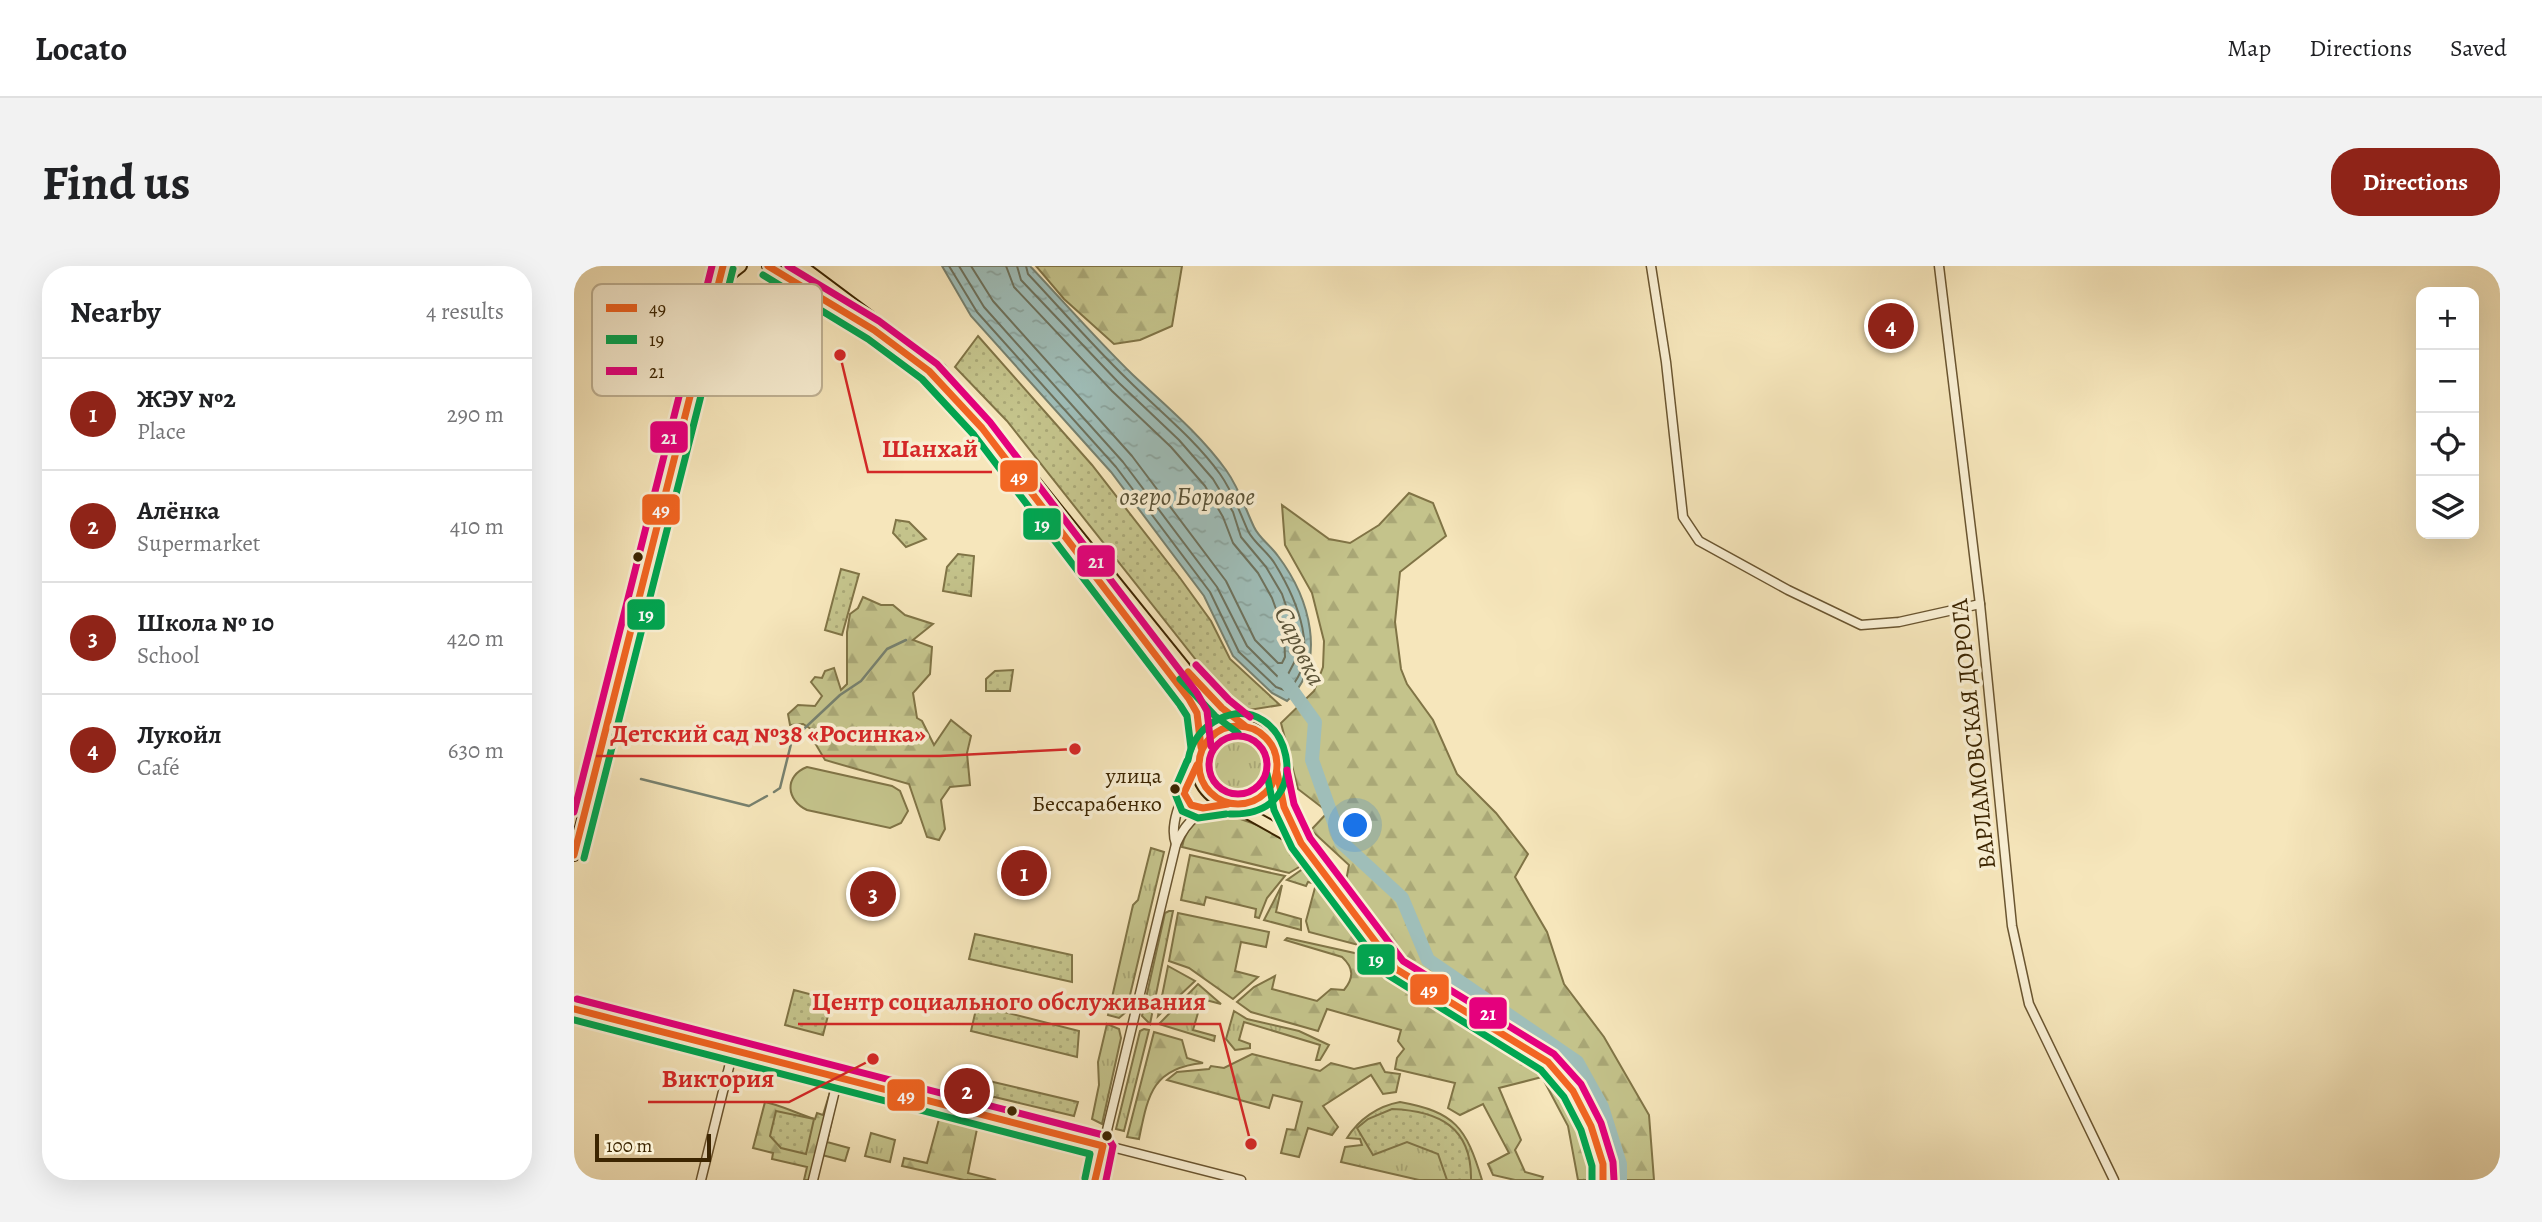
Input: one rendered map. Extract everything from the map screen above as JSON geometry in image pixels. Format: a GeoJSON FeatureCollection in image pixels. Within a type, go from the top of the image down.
{"type":"FeatureCollection","features":[{"type":"Feature","properties":{"kind":"main road"},"geometry":{"type":"LineString","coordinates":[[718,284],[723,266]]}},
{"type":"Feature","properties":{"kind":"main road"},"geometry":{"type":"LineString","coordinates":[[718,284],[741,266]]}},
{"type":"Feature","properties":{"kind":"main road"},"geometry":{"type":"LineString","coordinates":[[768,266],[798,284]]}},
{"type":"Feature","properties":{"kind":"main road"},"geometry":{"type":"LineString","coordinates":[[802,266],[940,369],[1014,463],[1189,698],[1197,713],[1201,747],[1197,765],[1206,790],[1301,843]]}},
{"type":"Feature","properties":{"kind":"main road"},"geometry":{"type":"LineString","coordinates":[[822,299],[874,330],[929,371],[1014,463],[1197,683],[1244,725]]}},
{"type":"Feature","properties":{"kind":"main road"},"geometry":{"type":"LineString","coordinates":[[574,855],[690,396]]}},
{"type":"Feature","properties":{"kind":"main road"},"geometry":{"type":"LineString","coordinates":[[1201,747],[1215,731],[1234,724],[1257,729],[1269,739],[1276,755],[1284,807],[1301,843],[1396,969],[1548,1062],[1573,1091],[1591,1126],[1603,1164],[1603,1180]]}},
{"type":"Feature","properties":{"kind":"main road"},"geometry":{"type":"LineString","coordinates":[[1230,804],[1257,800],[1270,788],[1277,772]]}},
{"type":"Feature","properties":{"kind":"street"},"geometry":{"type":"LineString","coordinates":[[1651,266],[1667,367],[1683,517],[1699,541],[1787,590],[1861,625],[1899,622],[1980,604]]}},
{"type":"Feature","properties":{"kind":"street","name":"ВАРЛАМОВСКАЯ ДОРОГА"},"geometry":{"type":"LineString","coordinates":[[1939,266],[1980,604],[2012,926],[2029,1004],[2113,1180]]}},
{"type":"Feature","properties":{"kind":"street"},"geometry":{"type":"LineString","coordinates":[[1176,844],[1173,836],[1184,793],[1197,765]]}},
{"type":"Feature","properties":{"kind":"street"},"geometry":{"type":"LineString","coordinates":[[1184,793],[1191,805],[1206,809],[1230,804]]}},
{"type":"Feature","properties":{"kind":"street"},"geometry":{"type":"LineString","coordinates":[[1095,1180],[1176,844],[1188,824],[1206,809]]}},
{"type":"Feature","properties":{"kind":"street"},"geometry":{"type":"LineString","coordinates":[[574,1009],[1241,1180]]}},
{"type":"Feature","properties":{"kind":"street"},"geometry":{"type":"LineString","coordinates":[[701,1180],[733,1051]]}},
{"type":"Feature","properties":{"kind":"street"},"geometry":{"type":"LineString","coordinates":[[813,1180],[838,1078]]}},
{"type":"Feature","properties":{"kind":"green space"},"geometry":{"type":"Polygon","coordinates":[[[1036,266],[1182,266],[1172,326],[1140,340],[1114,344],[1064,299],[1036,266]]]}},
{"type":"Feature","properties":{"kind":"green space"},"geometry":{"type":"Polygon","coordinates":[[[978,336],[1092,465],[1211,621],[1230,659],[1280,705],[1249,710],[1219,689],[1007,421],[955,367],[978,336]]]}},
{"type":"Feature","properties":{"kind":"green space"},"geometry":{"type":"Polygon","coordinates":[[[1409,493],[1433,503],[1446,536],[1400,572],[1395,622],[1401,669],[1407,684],[1433,720],[1457,774],[1496,813],[1528,854],[1515,877],[1547,932],[1564,984],[1604,1037],[1649,1115],[1654,1180],[1611,1180],[1605,1142],[1596,1119],[1558,1061],[1440,990],[1402,963],[1346,881],[1349,865],[1311,830],[1328,812],[1298,789],[1281,723],[1314,691],[1323,667],[1324,641],[1312,593],[1285,545],[1282,505],[1329,539],[1350,543],[1379,525],[1409,493]]]}},
{"type":"Feature","properties":{"kind":"green space"},"geometry":{"type":"Polygon","coordinates":[[[896,520],[909,522],[926,539],[906,547],[893,533],[896,520]]]}},
{"type":"Feature","properties":{"kind":"green space"},"geometry":{"type":"Polygon","coordinates":[[[958,554],[974,556],[971,596],[943,591],[947,567],[958,554]]]}},
{"type":"Feature","properties":{"kind":"green space"},"geometry":{"type":"Polygon","coordinates":[[[841,569],[859,574],[842,635],[825,630],[841,569]]]}},
{"type":"Feature","properties":{"kind":"green space"},"geometry":{"type":"Polygon","coordinates":[[[863,597],[881,605],[893,605],[905,615],[933,624],[913,640],[932,647],[930,674],[913,693],[917,718],[922,721],[934,745],[951,720],[971,736],[967,753],[970,785],[950,787],[941,800],[945,829],[939,840],[927,837],[909,784],[825,760],[812,738],[811,729],[803,724],[790,725],[788,714],[798,705],[815,706],[822,696],[811,682],[815,677],[822,678],[825,671],[834,668],[841,690],[847,684],[847,632],[850,614],[858,608],[863,597]]]}},
{"type":"Feature","properties":{"kind":"green space"},"geometry":{"type":"Polygon","coordinates":[[[1013,670],[1010,691],[986,691],[986,679],[995,671],[1013,670]]]}},
{"type":"Feature","properties":{"kind":"green space"},"geometry":{"type":"Polygon","coordinates":[[[1232,732],[1244,732],[1261,741],[1268,752],[1268,776],[1261,787],[1244,796],[1232,796],[1220,791],[1211,782],[1206,770],[1206,758],[1211,746],[1220,737],[1232,732]]]}},
{"type":"Feature","properties":{"kind":"green space"},"geometry":{"type":"Polygon","coordinates":[[[807,767],[892,786],[900,791],[908,811],[901,823],[890,828],[807,810],[795,800],[790,788],[794,776],[807,767]]]}},
{"type":"Feature","properties":{"kind":"green space"},"geometry":{"type":"Polygon","coordinates":[[[1222,813],[1258,825],[1282,837],[1293,843],[1311,860],[1289,873],[1182,847],[1195,822],[1222,813]]]}},
{"type":"Feature","properties":{"kind":"green space"},"geometry":{"type":"Polygon","coordinates":[[[1151,848],[1164,852],[1126,1012],[1119,1018],[1108,1015],[1133,905],[1138,900],[1151,848]]]}},
{"type":"Feature","properties":{"kind":"green space"},"geometry":{"type":"Polygon","coordinates":[[[1190,855],[1285,876],[1267,898],[1259,918],[1255,917],[1256,909],[1206,897],[1204,905],[1181,900],[1190,855]]]}},
{"type":"Feature","properties":{"kind":"green space"},"geometry":{"type":"Polygon","coordinates":[[[1307,866],[1317,866],[1376,946],[1366,947],[1309,932],[1306,921],[1316,884],[1308,882],[1306,886],[1287,880],[1307,866]]]}},
{"type":"Feature","properties":{"kind":"green space"},"geometry":{"type":"Polygon","coordinates":[[[1282,885],[1276,912],[1301,919],[1301,930],[1264,920],[1282,885]]]}},
{"type":"Feature","properties":{"kind":"green space"},"geometry":{"type":"Polygon","coordinates":[[[1173,911],[1150,1024],[1142,1016],[1165,913],[1173,911]]]}},
{"type":"Feature","properties":{"kind":"green space"},"geometry":{"type":"Polygon","coordinates":[[[1178,913],[1269,932],[1266,947],[1241,942],[1235,971],[1258,977],[1233,999],[1189,968],[1169,961],[1178,913]]]}},
{"type":"Feature","properties":{"kind":"green space"},"geometry":{"type":"Polygon","coordinates":[[[975,934],[1072,955],[1072,982],[969,959],[975,934]]]}},
{"type":"Feature","properties":{"kind":"green space"},"geometry":{"type":"Polygon","coordinates":[[[1287,938],[1368,956],[1387,965],[1545,1064],[1564,1089],[1586,1128],[1595,1180],[1578,1180],[1568,1126],[1542,1077],[1499,1088],[1521,1140],[1515,1150],[1525,1172],[1543,1177],[1542,1180],[1515,1180],[1493,1175],[1488,1164],[1509,1153],[1483,1104],[1460,1115],[1448,1108],[1455,1083],[1395,1069],[1397,1058],[1404,1049],[1398,1041],[1401,1030],[1327,1009],[1318,1031],[1251,1012],[1237,1002],[1254,987],[1275,976],[1272,989],[1317,1001],[1331,989],[1344,990],[1350,981],[1351,973],[1349,965],[1342,957],[1285,940],[1287,938]]]}},
{"type":"Feature","properties":{"kind":"green space"},"geometry":{"type":"Polygon","coordinates":[[[1168,966],[1195,981],[1158,1016],[1168,966]]]}},
{"type":"Feature","properties":{"kind":"green space"},"geometry":{"type":"Polygon","coordinates":[[[1198,984],[1221,1004],[1202,999],[1193,1030],[1215,1036],[1214,1041],[1159,1024],[1198,984]]]}},
{"type":"Feature","properties":{"kind":"green space"},"geometry":{"type":"Polygon","coordinates":[[[794,990],[832,1000],[823,1035],[785,1025],[794,990]]]}},
{"type":"Feature","properties":{"kind":"green space"},"geometry":{"type":"Polygon","coordinates":[[[977,1005],[1079,1031],[1077,1057],[971,1031],[977,1005]]]}},
{"type":"Feature","properties":{"kind":"green space"},"geometry":{"type":"Polygon","coordinates":[[[1234,1011],[1247,1019],[1299,1031],[1329,1045],[1320,1060],[1316,1060],[1320,1045],[1244,1022],[1239,1040],[1250,1044],[1250,1048],[1235,1050],[1226,1039],[1234,1011]]]}},
{"type":"Feature","properties":{"kind":"green space"},"geometry":{"type":"Polygon","coordinates":[[[1107,1024],[1119,1029],[1121,1038],[1102,1124],[1092,1119],[1099,1085],[1098,1062],[1107,1024]]]}},
{"type":"Feature","properties":{"kind":"green space"},"geometry":{"type":"Polygon","coordinates":[[[1149,1030],[1124,1131],[1116,1129],[1140,1031],[1149,1030]]]}},
{"type":"Feature","properties":{"kind":"green space"},"geometry":{"type":"Polygon","coordinates":[[[1154,1032],[1182,1040],[1187,1058],[1203,1063],[1186,1066],[1163,1078],[1150,1097],[1139,1139],[1127,1137],[1154,1032]]]}},
{"type":"Feature","properties":{"kind":"green space"},"geometry":{"type":"Polygon","coordinates":[[[1252,1054],[1320,1071],[1331,1063],[1354,1069],[1380,1063],[1385,1072],[1400,1074],[1396,1092],[1383,1094],[1371,1075],[1323,1106],[1338,1127],[1332,1135],[1308,1128],[1299,1157],[1281,1153],[1287,1129],[1295,1130],[1302,1102],[1273,1095],[1269,1108],[1167,1080],[1177,1072],[1209,1069],[1211,1066],[1224,1068],[1252,1054]]]}},
{"type":"Feature","properties":{"kind":"green space"},"geometry":{"type":"Polygon","coordinates":[[[989,1081],[1078,1102],[1074,1116],[986,1095],[989,1081]]]}},
{"type":"Feature","properties":{"kind":"green space"},"geometry":{"type":"Polygon","coordinates":[[[830,1092],[838,1093],[827,1142],[849,1148],[845,1161],[822,1155],[817,1180],[804,1180],[807,1167],[772,1159],[773,1153],[753,1148],[765,1102],[815,1119],[817,1113],[823,1115],[830,1092]]]}},
{"type":"Feature","properties":{"kind":"green space"},"geometry":{"type":"Polygon","coordinates":[[[1400,1102],[1434,1111],[1456,1125],[1470,1147],[1482,1180],[1419,1180],[1341,1162],[1345,1147],[1362,1145],[1360,1139],[1347,1138],[1357,1125],[1377,1110],[1400,1102]]]}},
{"type":"Feature","properties":{"kind":"green space"},"geometry":{"type":"Polygon","coordinates":[[[1392,1109],[1424,1113],[1449,1125],[1466,1147],[1471,1180],[1447,1180],[1438,1154],[1407,1142],[1373,1155],[1357,1128],[1368,1119],[1392,1109]]]}},
{"type":"Feature","properties":{"kind":"green space"},"geometry":{"type":"Polygon","coordinates":[[[776,1111],[814,1119],[806,1154],[781,1148],[770,1136],[776,1111]]]}},
{"type":"Feature","properties":{"kind":"green space"},"geometry":{"type":"Polygon","coordinates":[[[939,1119],[977,1129],[968,1173],[996,1180],[964,1180],[902,1166],[904,1158],[927,1163],[939,1119]]]}},
{"type":"Feature","properties":{"kind":"green space"},"geometry":{"type":"Polygon","coordinates":[[[871,1133],[895,1140],[890,1162],[865,1156],[871,1133]]]}},
{"type":"Feature","properties":{"kind":"water","name":"озеро Боровое"},"geometry":{"type":"Polygon","coordinates":[[[942,266],[1030,266],[1133,375],[1182,420],[1216,457],[1235,484],[1256,531],[1289,572],[1306,610],[1311,649],[1308,668],[1300,685],[1287,701],[1272,693],[1233,656],[1204,596],[1111,472],[971,316],[942,266]]]}},
{"type":"Feature","properties":{"kind":"waterway"},"geometry":{"type":"LineString","coordinates":[[774,792],[780,788],[792,740],[840,695],[861,681],[887,649],[906,640]]}},
{"type":"Feature","properties":{"kind":"waterway","name":"Саровка"},"geometry":{"type":"LineString","coordinates":[[1284,679],[1315,722],[1312,760],[1341,842],[1402,898],[1428,960],[1577,1062],[1602,1107],[1620,1164],[1620,1180]]}},
{"type":"Feature","properties":{"kind":"waterway"},"geometry":{"type":"LineString","coordinates":[[641,779],[749,806],[767,796]]}},
{"type":"Feature","properties":{"kind":"transit line","name":"21"},"geometry":{"type":"LineString","coordinates":[[707,284],[712,266]]}},
{"type":"Feature","properties":{"kind":"transit line","name":"49"},"geometry":{"type":"LineString","coordinates":[[718,284],[723,266]]}},
{"type":"Feature","properties":{"kind":"transit line","name":"49"},"geometry":{"type":"LineString","coordinates":[[768,266],[798,284]]}},
{"type":"Feature","properties":{"kind":"transit line","name":"21"},"geometry":{"type":"LineString","coordinates":[[788,266],[818,284]]}},
{"type":"Feature","properties":{"kind":"transit line","name":"19"},"geometry":{"type":"LineString","coordinates":[[729,284],[733,269]]}},
{"type":"Feature","properties":{"kind":"transit line","name":"19"},"geometry":{"type":"LineString","coordinates":[[763,275],[778,284]]}},
{"type":"Feature","properties":{"kind":"transit line","name":"21"},"geometry":{"type":"LineString","coordinates":[[822,287],[879,321],[937,364],[990,422],[1197,693],[1207,711],[1211,746]]}},
{"type":"Feature","properties":{"kind":"transit line","name":"49"},"geometry":{"type":"LineString","coordinates":[[822,299],[874,330],[929,371],[982,428],[1189,699],[1197,713],[1201,747]]}},
{"type":"Feature","properties":{"kind":"transit line","name":"19"},"geometry":{"type":"LineString","coordinates":[[822,311],[868,339],[922,379],[974,435],[1180,705],[1187,716],[1191,748]]}},
{"type":"Feature","properties":{"kind":"transit line","name":"21"},"geometry":{"type":"LineString","coordinates":[[574,812],[679,396]]}},
{"type":"Feature","properties":{"kind":"transit line","name":"49"},"geometry":{"type":"LineString","coordinates":[[574,855],[690,396]]}},
{"type":"Feature","properties":{"kind":"transit line","name":"19"},"geometry":{"type":"LineString","coordinates":[[584,858],[701,396]]}},
{"type":"Feature","properties":{"kind":"transit line","name":"21"},"geometry":{"type":"LineString","coordinates":[[1196,665],[1229,700],[1250,717]]}},
{"type":"Feature","properties":{"kind":"transit line","name":"49"},"geometry":{"type":"LineString","coordinates":[[1188,672],[1222,708],[1244,725]]}},
{"type":"Feature","properties":{"kind":"transit line","name":"19"},"geometry":{"type":"LineString","coordinates":[[1180,679],[1215,716],[1238,733]]}},
{"type":"Feature","properties":{"kind":"transit line","name":"19"},"geometry":{"type":"LineString","coordinates":[[1188,760],[1198,736],[1207,726],[1219,719],[1243,714],[1263,720],[1278,735],[1286,755],[1286,777],[1278,796],[1259,809],[1230,814]]}},
{"type":"Feature","properties":{"kind":"transit line","name":"49"},"geometry":{"type":"LineString","coordinates":[[1230,726],[1246,726],[1260,732],[1271,743],[1277,757],[1277,765],[1277,773],[1271,787],[1260,798],[1246,804],[1230,804],[1216,798],[1205,787],[1199,773],[1199,757],[1205,743],[1216,732],[1230,726]]}},
{"type":"Feature","properties":{"kind":"transit line","name":"21"},"geometry":{"type":"LineString","coordinates":[[1238,736],[1249,738],[1262,749],[1267,765],[1265,776],[1254,789],[1238,794],[1227,792],[1214,781],[1209,765],[1211,754],[1222,741],[1238,736]]}},
{"type":"Feature","properties":{"kind":"transit line","name":"19"},"geometry":{"type":"LineString","coordinates":[[1187,761],[1174,791],[1182,811],[1198,818],[1226,814]]}},
{"type":"Feature","properties":{"kind":"transit line","name":"49"},"geometry":{"type":"LineString","coordinates":[[1197,765],[1184,793],[1191,805],[1203,808],[1228,804]]}},
{"type":"Feature","properties":{"kind":"transit line","name":"21"},"geometry":{"type":"LineString","coordinates":[[1287,770],[1294,804],[1310,838],[1403,961],[1554,1054],[1581,1084],[1601,1123],[1613,1162],[1614,1180]]}},
{"type":"Feature","properties":{"kind":"transit line","name":"49"},"geometry":{"type":"LineString","coordinates":[[1277,772],[1284,807],[1301,843],[1396,969],[1548,1062],[1573,1091],[1591,1126],[1603,1164],[1603,1180]]}},
{"type":"Feature","properties":{"kind":"transit line","name":"19"},"geometry":{"type":"LineString","coordinates":[[1267,774],[1274,810],[1292,848],[1388,975],[1541,1070],[1564,1097],[1581,1130],[1592,1166],[1592,1180]]}},
{"type":"Feature","properties":{"kind":"transit line","name":"21"},"geometry":{"type":"LineString","coordinates":[[577,999],[1107,1136],[1113,1146],[1106,1180]]}},
{"type":"Feature","properties":{"kind":"transit line","name":"49"},"geometry":{"type":"LineString","coordinates":[[574,1009],[1103,1146],[1095,1180]]}},
{"type":"Feature","properties":{"kind":"transit line","name":"19"},"geometry":{"type":"LineString","coordinates":[[574,1020],[1090,1154],[1085,1178]]}},
{"type":"Feature","properties":{"kind":"place","name":"Лукойл"},"geometry":{"type":"Point","coordinates":[1891,326]}},
{"type":"Feature","properties":{"kind":"place","name":"Шанхай"},"geometry":{"type":"Point","coordinates":[840,355]}},
{"type":"Feature","properties":{"kind":"place","name":"Детский сад №38 «Росинка»"},"geometry":{"type":"Point","coordinates":[1075,749]}},
{"type":"Feature","properties":{"kind":"place","name":"улица Бессарабенко"},"geometry":{"type":"Point","coordinates":[1175,789]}},
{"type":"Feature","properties":{"kind":"place","name":"ЖЭУ №2"},"geometry":{"type":"Point","coordinates":[1024,873]}},
{"type":"Feature","properties":{"kind":"place","name":"Школа № 10"},"geometry":{"type":"Point","coordinates":[873,894]}},
{"type":"Feature","properties":{"kind":"place","name":"Виктория"},"geometry":{"type":"Point","coordinates":[873,1059]}},
{"type":"Feature","properties":{"kind":"place","name":"Алёнка"},"geometry":{"type":"Point","coordinates":[967,1091]}},
{"type":"Feature","properties":{"kind":"place","name":"Центр социального обслуживания"},"geometry":{"type":"Point","coordinates":[1251,1144]}}]}
